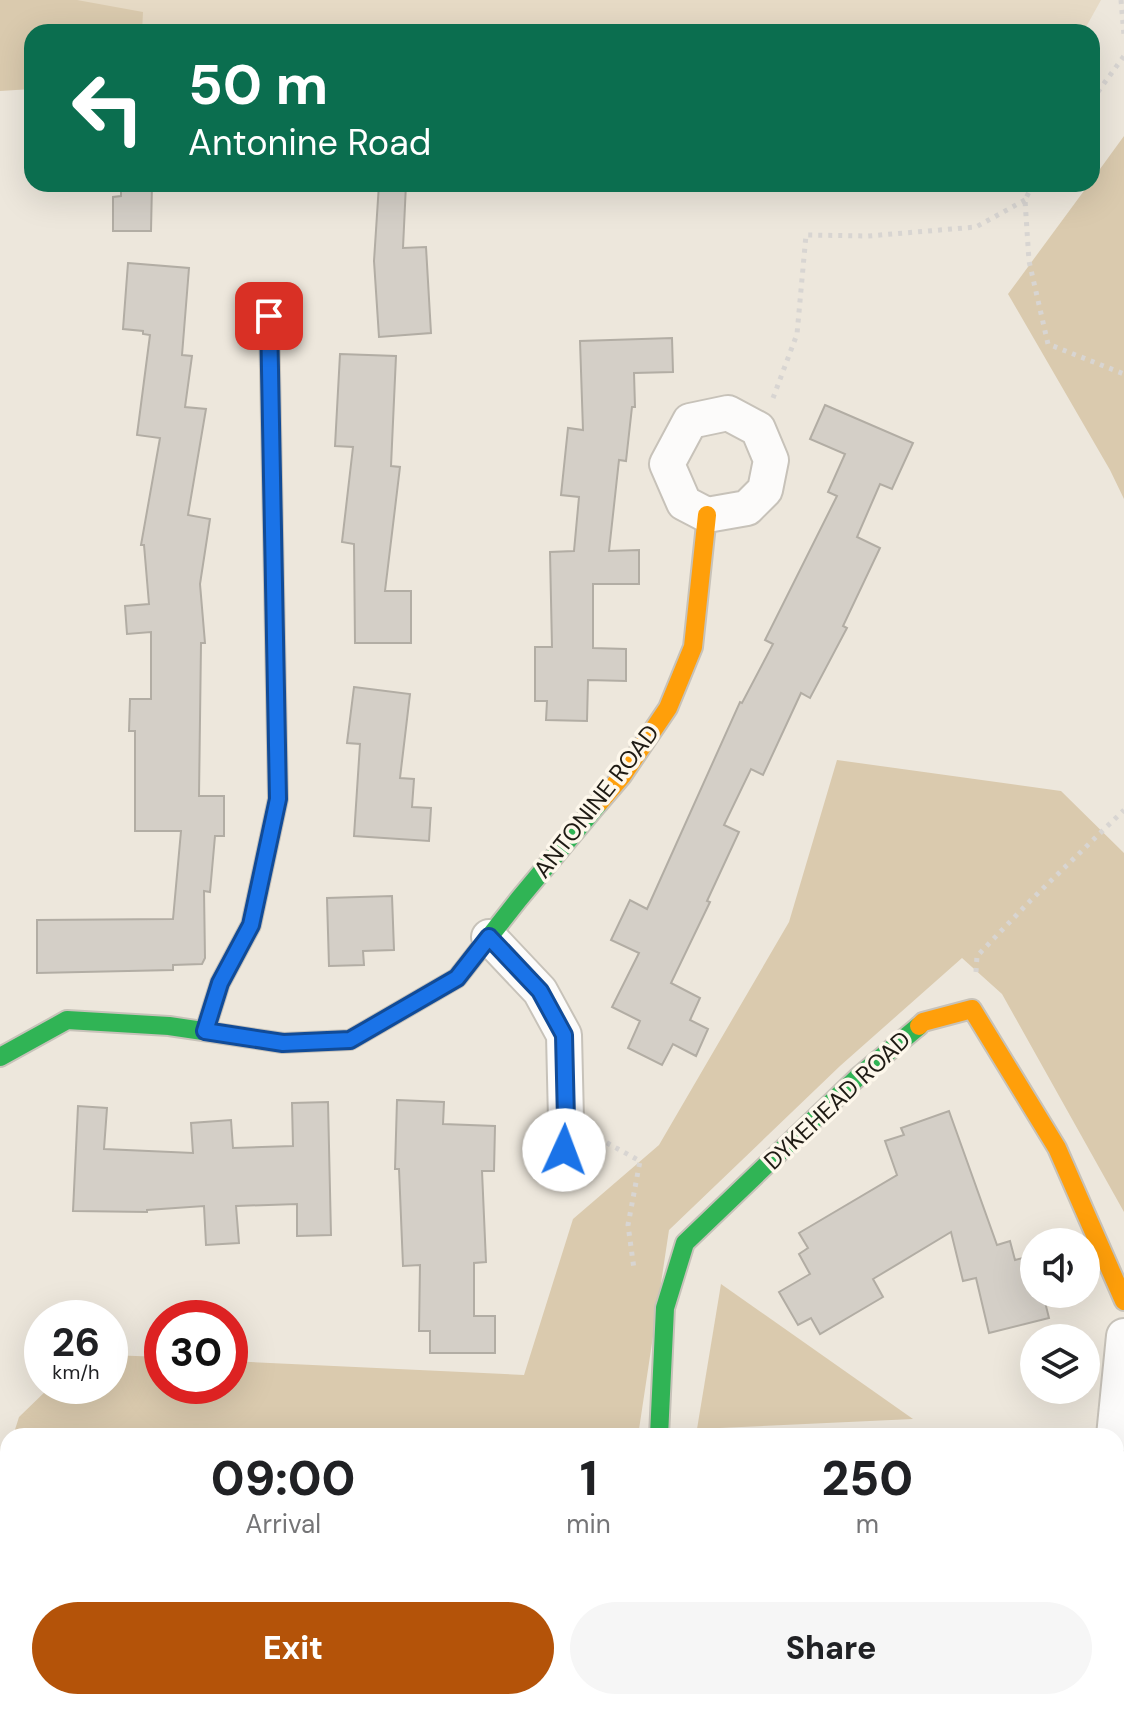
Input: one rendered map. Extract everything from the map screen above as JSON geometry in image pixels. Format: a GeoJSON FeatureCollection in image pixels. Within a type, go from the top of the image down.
{"type":"FeatureCollection","features":[{"type":"Feature","properties":{"kind":"street"},"geometry":{"type":"LineString","coordinates":[[205,1031],[220,983],[251,925],[278,799],[269,316]]}},
{"type":"Feature","properties":{"kind":"street"},"geometry":{"type":"LineString","coordinates":[[728,413],[758,429],[771,460],[765,490],[747,508],[707,515],[684,503],[667,464],[690,421],[728,413]]}},
{"type":"Feature","properties":{"kind":"street","name":"ANTONINE ROAD"},"geometry":{"type":"LineString","coordinates":[[0,1057],[67,1020],[169,1026],[283,1043],[350,1040],[457,978],[622,776],[668,708],[693,647],[707,515]]}},
{"type":"Feature","properties":{"kind":"street"},"geometry":{"type":"LineString","coordinates":[[489,937],[540,991],[564,1035],[565,1135]]}},
{"type":"Feature","properties":{"kind":"street"},"geometry":{"type":"LineString","coordinates":[[972,1009],[1057,1148],[1124,1301]]}},
{"type":"Feature","properties":{"kind":"street","name":"DYKEHEAD ROAD"},"geometry":{"type":"LineString","coordinates":[[665,1308],[685,1243],[858,1077],[923,1022],[972,1009]]}},
{"type":"Feature","properties":{"kind":"street"},"geometry":{"type":"LineString","coordinates":[[659,1428],[665,1308]]}},
{"type":"Feature","properties":{"kind":"street"},"geometry":{"type":"LineString","coordinates":[[1115,1428],[1124,1336]]}},
{"type":"Feature","properties":{"kind":"path"},"geometry":{"type":"LineString","coordinates":[[1121,0],[1124,36]]}},
{"type":"Feature","properties":{"kind":"path"},"geometry":{"type":"LineString","coordinates":[[1100,89],[1124,56]]}},
{"type":"Feature","properties":{"kind":"path"},"geometry":{"type":"LineString","coordinates":[[1029,192],[1025,200],[1029,261],[1048,344],[1124,374]]}},
{"type":"Feature","properties":{"kind":"path"},"geometry":{"type":"LineString","coordinates":[[758,429],[797,334],[806,235],[868,236],[976,227],[1025,200]]}},
{"type":"Feature","properties":{"kind":"path"},"geometry":{"type":"LineString","coordinates":[[972,1009],[977,956],[1124,810]]}},
{"type":"Feature","properties":{"kind":"path"},"geometry":{"type":"LineString","coordinates":[[565,1135],[640,1161],[628,1225],[636,1279],[665,1308]]}},
{"type":"Feature","properties":{"kind":"shaded area"},"geometry":{"type":"Polygon","coordinates":[[[0,0],[1101,0],[1088,24],[24,24],[0,0]]]}},
{"type":"Feature","properties":{"kind":"shaded area"},"geometry":{"type":"Polygon","coordinates":[[[0,0],[77,0],[143,12],[142,24],[24,24],[24,90],[0,91],[0,0]]]}},
{"type":"Feature","properties":{"kind":"shaded area"},"geometry":{"type":"Polygon","coordinates":[[[1124,136],[1124,499],[1008,294],[1083,192],[1100,192],[1100,169],[1124,136]]]}},
{"type":"Feature","properties":{"kind":"shaded area"},"geometry":{"type":"Polygon","coordinates":[[[837,760],[1061,791],[1124,853],[1124,1212],[1002,994],[962,958],[840,1066],[669,1230],[639,1428],[16,1428],[19,1417],[32,1404],[128,1404],[128,1356],[144,1356],[144,1404],[248,1404],[248,1362],[524,1375],[573,1219],[659,1145],[789,922],[837,760]]]}},
{"type":"Feature","properties":{"kind":"shaded area"},"geometry":{"type":"Polygon","coordinates":[[[721,1284],[913,1419],[719,1428],[697,1428],[721,1284]]]}},
{"type":"Feature","properties":{"kind":"building"},"geometry":{"type":"Polygon","coordinates":[[[121,192],[152,192],[151,231],[113,231],[113,197],[121,196],[121,192]]]}},
{"type":"Feature","properties":{"kind":"building"},"geometry":{"type":"Polygon","coordinates":[[[378,192],[406,192],[403,248],[426,247],[431,333],[379,337],[374,261],[378,192]]]}},
{"type":"Feature","properties":{"kind":"building"},"geometry":{"type":"Polygon","coordinates":[[[128,263],[189,268],[182,355],[192,356],[185,407],[206,409],[188,515],[210,519],[200,584],[205,643],[201,643],[199,796],[224,796],[224,836],[215,836],[210,892],[204,891],[205,958],[202,964],[173,965],[173,970],[37,973],[37,920],[173,919],[181,831],[135,831],[135,731],[129,731],[130,699],[151,699],[151,632],[127,634],[125,606],[149,604],[144,545],[141,545],[160,438],[137,435],[150,335],[123,329],[128,263]]]}},
{"type":"Feature","properties":{"kind":"building"},"geometry":{"type":"Polygon","coordinates":[[[672,338],[673,372],[634,373],[635,407],[632,407],[626,461],[619,460],[609,551],[639,550],[639,584],[593,584],[593,648],[626,649],[626,681],[588,680],[587,721],[546,720],[547,701],[535,701],[535,647],[552,647],[550,552],[574,551],[579,497],[561,495],[568,428],[583,430],[580,341],[672,338]]]}},
{"type":"Feature","properties":{"kind":"building"},"geometry":{"type":"Polygon","coordinates":[[[340,354],[396,356],[391,466],[400,467],[385,591],[411,591],[411,643],[355,643],[354,544],[342,542],[353,447],[335,446],[340,354]]]}},
{"type":"Feature","properties":{"kind":"building"},"geometry":{"type":"Polygon","coordinates":[[[825,405],[913,443],[892,489],[880,484],[857,537],[880,548],[843,626],[847,628],[810,698],[801,693],[763,775],[751,769],[724,825],[739,832],[671,983],[700,998],[690,1020],[708,1029],[696,1056],[673,1044],[662,1065],[628,1048],[640,1021],[612,1007],[639,953],[611,940],[630,900],[647,909],[740,702],[773,644],[765,640],[837,496],[828,492],[845,454],[810,439],[825,405]]]}},
{"type":"Feature","properties":{"kind":"building"},"geometry":{"type":"Polygon","coordinates":[[[354,687],[410,694],[400,778],[414,779],[412,807],[431,808],[429,841],[354,836],[360,744],[347,743],[354,687]]]}},
{"type":"Feature","properties":{"kind":"building"},"geometry":{"type":"Polygon","coordinates":[[[392,896],[394,950],[363,951],[364,965],[329,966],[327,898],[392,896]]]}},
{"type":"Feature","properties":{"kind":"building"},"geometry":{"type":"Polygon","coordinates":[[[397,1100],[444,1102],[443,1124],[495,1126],[494,1171],[482,1171],[486,1262],[474,1263],[474,1316],[495,1316],[495,1353],[430,1353],[430,1331],[419,1331],[420,1265],[403,1266],[399,1169],[395,1169],[397,1100]]]}},
{"type":"Feature","properties":{"kind":"building"},"geometry":{"type":"Polygon","coordinates":[[[328,1102],[331,1235],[297,1236],[297,1204],[236,1206],[239,1243],[206,1245],[204,1206],[147,1212],[73,1211],[78,1106],[107,1108],[104,1149],[193,1153],[191,1123],[231,1120],[233,1148],[293,1146],[292,1103],[328,1102]]]}},
{"type":"Feature","properties":{"kind":"building"},"geometry":{"type":"Polygon","coordinates":[[[949,1111],[997,1245],[1010,1241],[1015,1260],[1020,1259],[1020,1308],[1046,1308],[1049,1318],[989,1333],[976,1278],[963,1281],[951,1232],[873,1279],[883,1297],[820,1334],[811,1318],[798,1325],[779,1292],[810,1274],[799,1254],[808,1248],[799,1233],[897,1175],[885,1141],[904,1135],[901,1128],[949,1111]]]}},
{"type":"Feature","properties":{"kind":"traffic: fast"},"geometry":{"type":"LineString","coordinates":[[205,1031],[220,983],[251,925],[278,799],[269,316]]}},
{"type":"Feature","properties":{"kind":"traffic: fast"},"geometry":{"type":"LineString","coordinates":[[0,1057],[67,1020],[169,1026],[283,1043],[350,1040],[457,978],[599,803]]}},
{"type":"Feature","properties":{"kind":"traffic: fast"},"geometry":{"type":"LineString","coordinates":[[659,1428],[665,1308],[685,1243],[858,1077],[919,1026]]}},
{"type":"Feature","properties":{"kind":"traffic: slow"},"geometry":{"type":"LineString","coordinates":[[599,803],[622,776],[668,708],[693,647],[707,515]]}},
{"type":"Feature","properties":{"kind":"traffic: slow"},"geometry":{"type":"LineString","coordinates":[[919,1026],[923,1022],[972,1009],[1057,1148],[1124,1301]]}},
{"type":"Feature","properties":{"kind":"route"},"geometry":{"type":"LineString","coordinates":[[269,316],[278,799],[251,925],[220,983],[205,1031],[283,1043],[350,1040],[457,978],[489,937],[540,991],[564,1035],[564,1150]]}}]}
